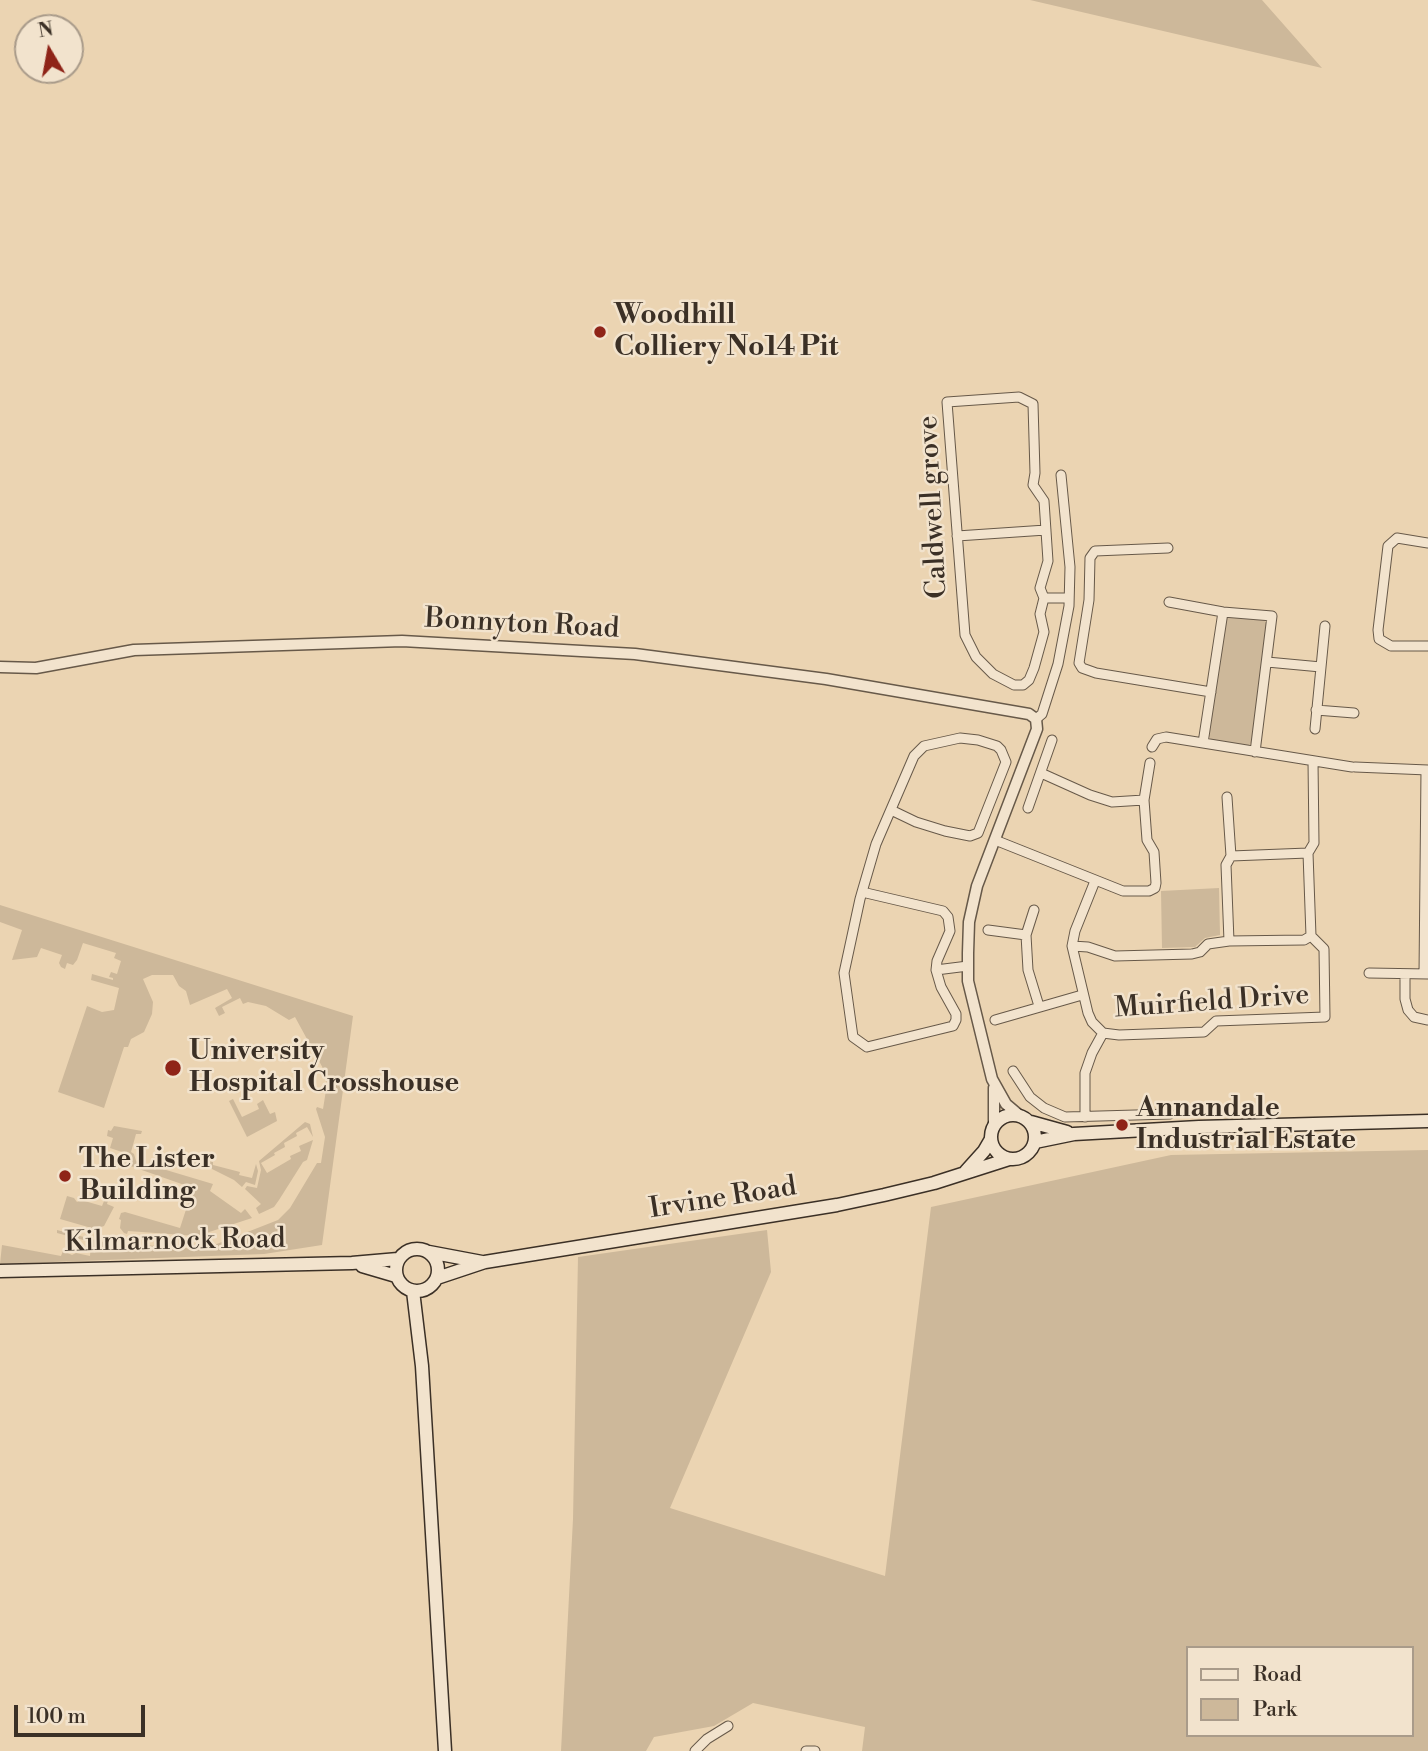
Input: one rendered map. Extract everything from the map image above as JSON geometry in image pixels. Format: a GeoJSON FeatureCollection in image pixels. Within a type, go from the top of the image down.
{"type":"FeatureCollection","features":[{"type":"Feature","properties":{"kind":"main road"},"geometry":{"type":"LineString","coordinates":[[966,1171],[991,1139],[994,1125],[1005,1116],[1019,1115],[1031,1122],[1074,1133]]}},
{"type":"Feature","properties":{"kind":"main road"},"geometry":{"type":"LineString","coordinates":[[1035,1142],[1074,1133],[1428,1121]]}},
{"type":"Feature","properties":{"kind":"main road"},"geometry":{"type":"LineString","coordinates":[[991,1139],[997,1152],[1009,1159],[1028,1154],[1036,1135],[1031,1122]]}},
{"type":"Feature","properties":{"kind":"main road","name":"Irvine Road"},"geometry":{"type":"LineString","coordinates":[[437,1278],[485,1262],[837,1205],[934,1183],[1009,1159]]}},
{"type":"Feature","properties":{"kind":"main road"},"geometry":{"type":"LineString","coordinates":[[423,1249],[429,1252],[438,1264],[437,1278],[427,1289],[413,1291],[402,1285],[396,1276],[398,1259],[409,1250],[423,1249]]}},
{"type":"Feature","properties":{"kind":"main road","name":"Irvine Road"},"geometry":{"type":"LineString","coordinates":[[429,1252],[485,1262]]}},
{"type":"Feature","properties":{"kind":"main road","name":"Kilmarnock Road"},"geometry":{"type":"LineString","coordinates":[[0,1271],[352,1263],[398,1259]]}},
{"type":"Feature","properties":{"kind":"main road","name":"Kilmarnock Road"},"geometry":{"type":"LineString","coordinates":[[352,1263],[396,1276]]}},
{"type":"Feature","properties":{"kind":"main road"},"geometry":{"type":"LineString","coordinates":[[413,1291],[422,1366],[445,1751]]}},
{"type":"Feature","properties":{"kind":"street","name":"Caldwell grove"},"geometry":{"type":"LineString","coordinates":[[1019,397],[1033,404],[1033,485],[1044,501],[1048,561],[1040,588],[1044,598],[1040,614],[1044,632],[1034,668],[1029,680],[1023,685],[1014,685],[993,674],[976,657],[965,635],[957,536],[947,402],[1019,397]]}},
{"type":"Feature","properties":{"kind":"street"},"geometry":{"type":"LineString","coordinates":[[994,1125],[994,1085],[968,981],[969,922],[974,898],[1037,729],[1036,719],[1042,714],[1058,664],[1069,598],[1070,567],[1061,475]]}},
{"type":"Feature","properties":{"kind":"street","name":"Caldwell grove"},"geometry":{"type":"LineString","coordinates":[[957,536],[1046,530]]}},
{"type":"Feature","properties":{"kind":"street"},"geometry":{"type":"LineString","coordinates":[[1428,543],[1397,538],[1388,546],[1378,630],[1379,639],[1391,646],[1428,646]]}},
{"type":"Feature","properties":{"kind":"street"},"geometry":{"type":"LineString","coordinates":[[1168,548],[1095,551],[1090,558],[1089,600],[1079,663],[1082,668],[1096,673],[1211,692]]}},
{"type":"Feature","properties":{"kind":"street"},"geometry":{"type":"LineString","coordinates":[[1044,598],[1069,598]]}},
{"type":"Feature","properties":{"kind":"street"},"geometry":{"type":"LineString","coordinates":[[1169,602],[1223,612],[1272,616],[1255,752]]}},
{"type":"Feature","properties":{"kind":"street"},"geometry":{"type":"LineString","coordinates":[[1203,743],[1223,612]]}},
{"type":"Feature","properties":{"kind":"street"},"geometry":{"type":"LineString","coordinates":[[1315,729],[1325,626]]}},
{"type":"Feature","properties":{"kind":"street","name":"Bonnyton Road"},"geometry":{"type":"LineString","coordinates":[[0,667],[36,668],[134,650],[402,641],[635,654],[826,679],[1029,714],[1036,719]]}},
{"type":"Feature","properties":{"kind":"street"},"geometry":{"type":"LineString","coordinates":[[1267,662],[1321,667]]}},
{"type":"Feature","properties":{"kind":"street"},"geometry":{"type":"LineString","coordinates":[[1317,710],[1353,713]]}},
{"type":"Feature","properties":{"kind":"street"},"geometry":{"type":"LineString","coordinates":[[1152,747],[1157,739],[1166,737],[1354,767],[1427,770],[1426,974],[1369,973]]}},
{"type":"Feature","properties":{"kind":"street"},"geometry":{"type":"LineString","coordinates":[[862,892],[943,911],[948,917],[950,931],[936,970],[941,987],[956,1014],[957,1020],[953,1026],[867,1047],[853,1037],[844,973],[862,892],[876,844],[914,756],[924,746],[960,738],[978,740],[1002,750],[1006,762],[978,833],[970,836],[945,831],[916,822],[891,810]]}},
{"type":"Feature","properties":{"kind":"street"},"geometry":{"type":"LineString","coordinates":[[1028,808],[1052,740]]}},
{"type":"Feature","properties":{"kind":"street","name":"Muirfield Drive"},"geometry":{"type":"LineString","coordinates":[[1072,946],[1082,995],[1092,1022],[1104,1033],[1119,1035],[1204,1032],[1216,1021],[1325,1017],[1324,949],[1311,936],[1308,853],[1314,843],[1313,761]]}},
{"type":"Feature","properties":{"kind":"street"},"geometry":{"type":"LineString","coordinates":[[995,840],[1123,891],[1149,891],[1155,888],[1154,852],[1147,840],[1144,800],[1150,763]]}},
{"type":"Feature","properties":{"kind":"street"},"geometry":{"type":"LineString","coordinates":[[1041,773],[1077,790],[1112,802],[1144,800]]}},
{"type":"Feature","properties":{"kind":"street"},"geometry":{"type":"LineString","coordinates":[[1227,797],[1231,856],[1226,865],[1229,941]]}},
{"type":"Feature","properties":{"kind":"street"},"geometry":{"type":"LineString","coordinates":[[1214,814],[1227,814]]}},
{"type":"Feature","properties":{"kind":"street"},"geometry":{"type":"LineString","coordinates":[[1231,856],[1308,853]]}},
{"type":"Feature","properties":{"kind":"street"},"geometry":{"type":"LineString","coordinates":[[1095,881],[1075,931],[1072,946],[1088,947],[1115,957],[1192,954],[1200,952],[1208,944],[1229,941],[1304,940],[1311,936]]}},
{"type":"Feature","properties":{"kind":"street"},"geometry":{"type":"LineString","coordinates":[[1034,910],[1026,934],[1028,970],[1039,1006]]}},
{"type":"Feature","properties":{"kind":"street"},"geometry":{"type":"LineString","coordinates":[[988,930],[1026,934]]}},
{"type":"Feature","properties":{"kind":"street"},"geometry":{"type":"LineString","coordinates":[[936,970],[968,966]]}},
{"type":"Feature","properties":{"kind":"street"},"geometry":{"type":"LineString","coordinates":[[1405,974],[1408,1010],[1414,1017],[1428,1020]]}},
{"type":"Feature","properties":{"kind":"street"},"geometry":{"type":"LineString","coordinates":[[995,1020],[1082,995]]}},
{"type":"Feature","properties":{"kind":"street"},"geometry":{"type":"LineString","coordinates":[[1085,1117],[1085,1073],[1092,1053],[1104,1033]]}},
{"type":"Feature","properties":{"kind":"street"},"geometry":{"type":"LineString","coordinates":[[1013,1071],[1030,1097],[1044,1108],[1065,1117],[1170,1114]]}},
{"type":"Feature","properties":{"kind":"street"},"geometry":{"type":"LineString","coordinates":[[994,1085],[1006,1104],[1019,1115]]}},
{"type":"Feature","properties":{"kind":"street"},"geometry":{"type":"LineString","coordinates":[[695,1751],[707,1739],[728,1726]]}},
{"type":"Feature","properties":{"kind":"street"},"geometry":{"type":"LineString","coordinates":[[806,1751],[815,1751]]}},
{"type":"Feature","properties":{"kind":"green space"},"geometry":{"type":"Polygon","coordinates":[[[1030,0],[1262,0],[1322,68],[1030,0]]]}},
{"type":"Feature","properties":{"kind":"green space"},"geometry":{"type":"Polygon","coordinates":[[[1227,617],[1264,620],[1267,624],[1251,743],[1246,748],[1211,740],[1209,736],[1227,617]]]}},
{"type":"Feature","properties":{"kind":"green space"},"geometry":{"type":"Polygon","coordinates":[[[1219,888],[1220,935],[1205,938],[1195,947],[1162,948],[1161,891],[1219,888]]]}},
{"type":"Feature","properties":{"kind":"green space"},"geometry":{"type":"Polygon","coordinates":[[[0,905],[353,1016],[322,1245],[264,1254],[0,1264],[2,1245],[61,1256],[63,1251],[72,1255],[76,1253],[90,1256],[91,1242],[57,1233],[57,1230],[103,1242],[197,1249],[209,1247],[278,1220],[290,1208],[317,1163],[321,1163],[325,1137],[316,1109],[323,1109],[327,1084],[325,1072],[295,1017],[289,1020],[266,1006],[248,1002],[243,1004],[240,998],[222,1007],[225,1013],[219,1016],[215,1008],[232,998],[227,989],[190,1005],[186,991],[179,986],[173,975],[152,975],[143,979],[153,1002],[152,1014],[144,1032],[131,1039],[128,1047],[124,1047],[104,1108],[58,1092],[87,1006],[102,1012],[114,1010],[119,988],[91,980],[92,974],[113,980],[109,977],[111,972],[117,974],[121,961],[114,958],[116,953],[83,943],[77,960],[73,965],[67,963],[65,969],[59,963],[62,955],[41,948],[37,957],[12,960],[22,930],[0,922],[0,905]]]}},
{"type":"Feature","properties":{"kind":"green space"},"geometry":{"type":"Polygon","coordinates":[[[233,1099],[242,1117],[259,1109],[257,1104],[263,1100],[270,1114],[275,1112],[277,1121],[247,1137],[229,1101],[233,1099]]]}},
{"type":"Feature","properties":{"kind":"green space"},"geometry":{"type":"Polygon","coordinates":[[[305,1122],[310,1124],[313,1137],[307,1127],[284,1143],[285,1147],[274,1153],[275,1155],[261,1163],[267,1173],[301,1151],[299,1146],[313,1140],[307,1160],[303,1162],[274,1207],[259,1214],[256,1208],[261,1204],[245,1189],[247,1186],[257,1188],[261,1170],[259,1161],[305,1122]]]}},
{"type":"Feature","properties":{"kind":"green space"},"geometry":{"type":"Polygon","coordinates":[[[114,1126],[142,1131],[141,1134],[136,1134],[131,1152],[136,1161],[213,1184],[210,1191],[241,1213],[245,1209],[252,1218],[197,1236],[128,1231],[127,1234],[124,1233],[119,1219],[121,1213],[125,1212],[180,1228],[193,1188],[119,1162],[122,1152],[110,1148],[113,1138],[107,1136],[108,1130],[111,1131],[114,1126]]]}},
{"type":"Feature","properties":{"kind":"green space"},"geometry":{"type":"Polygon","coordinates":[[[1428,1150],[1428,1751],[862,1751],[865,1727],[753,1703],[714,1726],[654,1737],[646,1751],[561,1751],[573,1519],[578,1257],[767,1230],[771,1272],[670,1508],[885,1576],[931,1207],[1171,1155],[1428,1150]]]}},
{"type":"Feature","properties":{"kind":"green space"},"geometry":{"type":"Polygon","coordinates":[[[178,1154],[213,1162],[213,1165],[252,1178],[256,1164],[258,1171],[255,1185],[246,1182],[242,1187],[210,1168],[177,1159],[178,1154]]]}},
{"type":"Feature","properties":{"kind":"green space"},"geometry":{"type":"Polygon","coordinates":[[[67,1196],[77,1202],[81,1200],[102,1206],[106,1196],[109,1197],[107,1204],[114,1207],[104,1226],[95,1229],[60,1219],[67,1196]]]}},
{"type":"Feature","properties":{"kind":"place","name":"Woodhill Colliery No14 Pit"},"geometry":{"type":"Point","coordinates":[600,332]}},
{"type":"Feature","properties":{"kind":"place","name":"University Hospital Crosshouse"},"geometry":{"type":"Point","coordinates":[173,1068]}},
{"type":"Feature","properties":{"kind":"place","name":"Annandale Industrial Estate"},"geometry":{"type":"Point","coordinates":[1122,1125]}},
{"type":"Feature","properties":{"kind":"place","name":"The Lister Building"},"geometry":{"type":"Point","coordinates":[65,1176]}}]}
